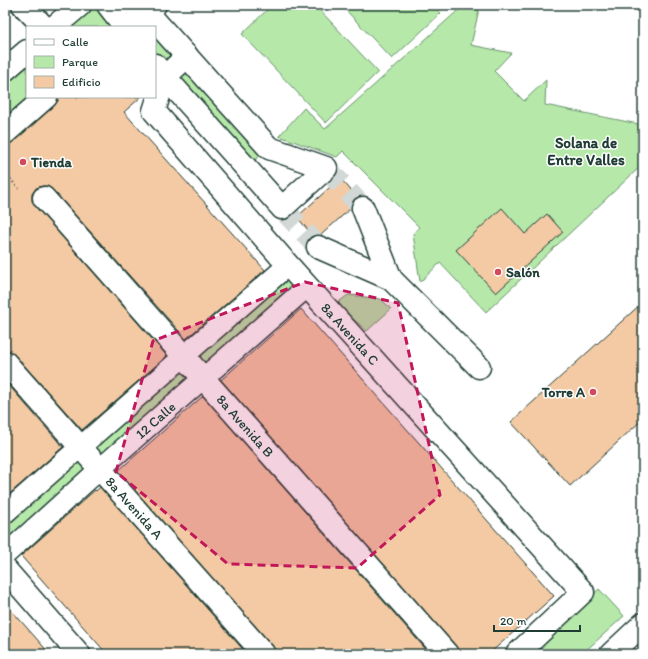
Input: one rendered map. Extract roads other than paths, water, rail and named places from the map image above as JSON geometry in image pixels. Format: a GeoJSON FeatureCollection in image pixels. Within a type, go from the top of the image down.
{"type":"FeatureCollection","features":[{"type":"Feature","properties":{"kind":"street"},"geometry":{"type":"LineString","coordinates":[[23,5],[43,26]]}},
{"type":"Feature","properties":{"kind":"street"},"geometry":{"type":"LineString","coordinates":[[55,26],[80,5]]}},
{"type":"Feature","properties":{"kind":"street"},"geometry":{"type":"LineString","coordinates":[[108,5],[125,26]]}},
{"type":"Feature","properties":{"kind":"street"},"geometry":{"type":"LineString","coordinates":[[130,26],[146,8],[269,148],[326,168],[282,208],[160,71],[187,56]]}},
{"type":"Feature","properties":{"kind":"street","name":"8a Avenida C"},"geometry":{"type":"LineString","coordinates":[[156,98],[160,71]]}},
{"type":"Feature","properties":{"kind":"street"},"geometry":{"type":"LineString","coordinates":[[5,133],[45,98]]}},
{"type":"Feature","properties":{"kind":"street","name":"8a Avenida C"},"geometry":{"type":"LineString","coordinates":[[156,98],[154,111],[288,265],[583,592],[517,654]]}},
{"type":"Feature","properties":{"kind":"street"},"geometry":{"type":"LineString","coordinates":[[246,168],[269,148]]}},
{"type":"Feature","properties":{"kind":"street","name":"8a Avenida B"},"geometry":{"type":"LineString","coordinates":[[44,198],[447,654]]}},
{"type":"Feature","properties":{"kind":"street"},"geometry":{"type":"LineString","coordinates":[[363,208],[391,279]]}},
{"type":"Feature","properties":{"kind":"street"},"geometry":{"type":"LineString","coordinates":[[318,247],[391,279],[479,367]]}},
{"type":"Feature","properties":{"kind":"street"},"geometry":{"type":"LineString","coordinates":[[5,513],[288,265]]}},
{"type":"Feature","properties":{"kind":"street","name":"12 Calle"},"geometry":{"type":"LineString","coordinates":[[5,554],[202,378],[308,287]]}},
{"type":"Feature","properties":{"kind":"street","name":"8a Avenida A"},"geometry":{"type":"LineString","coordinates":[[5,362],[264,654]]}},
{"type":"Feature","properties":{"kind":"street"},"geometry":{"type":"LineString","coordinates":[[5,569],[79,654]]}},
{"type":"Feature","properties":{"kind":"street"},"geometry":{"type":"LineString","coordinates":[[611,654],[643,624]]}},
{"type":"Feature","properties":{"kind":"tunnel"},"geometry":{"type":"LineString","coordinates":[[326,168],[363,208]]}},
{"type":"Feature","properties":{"kind":"tunnel"},"geometry":{"type":"LineString","coordinates":[[282,208],[318,247]]}},
{"type":"Feature","properties":{"kind":"place","name":"Tienda"},"geometry":{"type":"Point","coordinates":[23,162]}},
{"type":"Feature","properties":{"kind":"place","name":"Salón"},"geometry":{"type":"Point","coordinates":[498,272]}},
{"type":"Feature","properties":{"kind":"place","name":"Torre A"},"geometry":{"type":"Point","coordinates":[593,392]}},
{"type":"Feature","properties":{"kind":"district","name":"Solana de Entre Valles"},"geometry":{"type":"Point","coordinates":[586,152]}}]}
